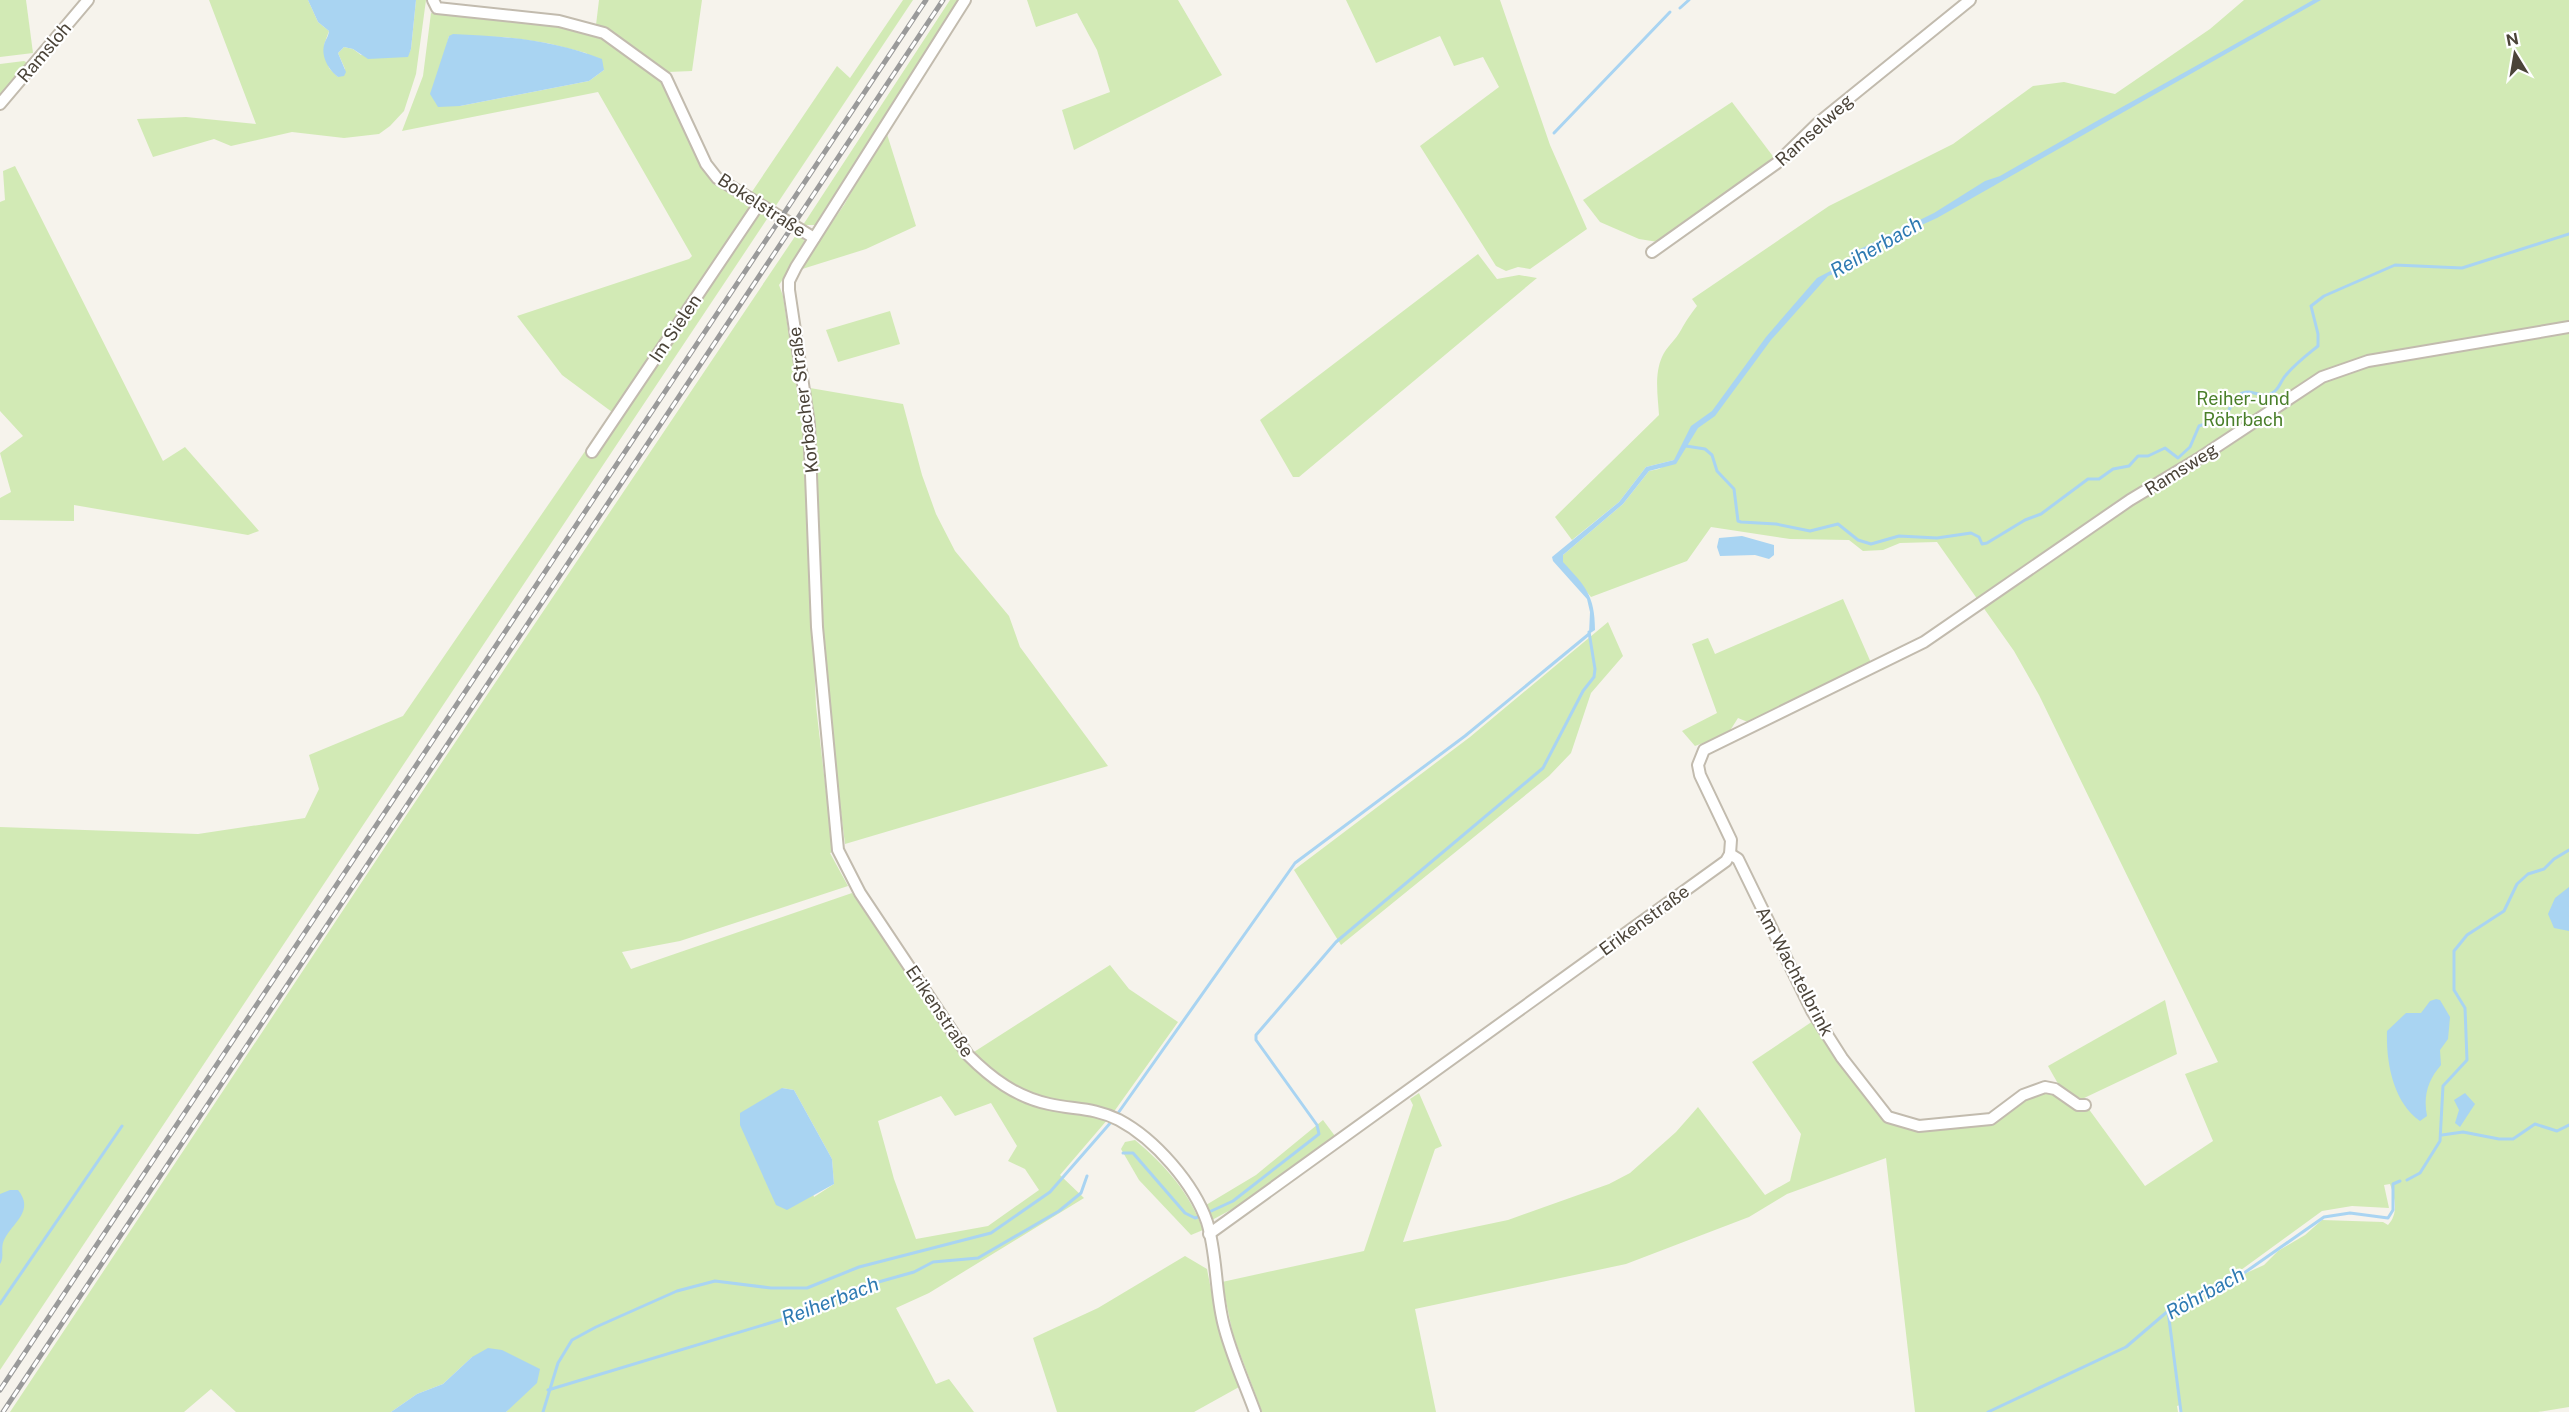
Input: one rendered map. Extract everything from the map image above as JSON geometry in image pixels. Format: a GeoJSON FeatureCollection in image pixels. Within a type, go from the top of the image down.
{"type":"FeatureCollection","features":[{"type":"Feature","properties":{"kind":"street","name":"Ramsloh"},"geometry":{"type":"LineString","coordinates":[[0,104],[88,0]]}},
{"type":"Feature","properties":{"kind":"street","name":"Bokelstraße"},"geometry":{"type":"LineString","coordinates":[[433,0],[433,6],[437,8],[560,21],[604,33],[666,78],[702,156],[713,174],[814,238]]}},
{"type":"Feature","properties":{"kind":"street","name":"Korbacher Straße"},"geometry":{"type":"LineString","coordinates":[[838,850],[817,627],[809,424],[789,290],[793,274],[814,238],[965,0]]}},
{"type":"Feature","properties":{"kind":"street","name":"Ramselweg"},"geometry":{"type":"LineString","coordinates":[[1653,252],[1777,164],[1817,124],[1970,0]]}},
{"type":"Feature","properties":{"kind":"street","name":"Im Sielen"},"geometry":{"type":"LineString","coordinates":[[592,452],[759,204]]}},
{"type":"Feature","properties":{"kind":"street","name":"Ramsweg"},"geometry":{"type":"LineString","coordinates":[[1730,854],[1731,840],[1700,775],[1698,765],[1704,750],[1899,656],[1982,604],[2130,500],[2198,459],[2322,377],[2368,361],[2569,327]]}},
{"type":"Feature","properties":{"kind":"street","name":"Erikenstraße"},"geometry":{"type":"LineString","coordinates":[[838,850],[860,893],[975,1062],[1000,1084],[1036,1101],[1093,1109],[1119,1120],[1144,1135],[1165,1156],[1200,1207],[1208,1228],[1222,1319],[1255,1412]]}},
{"type":"Feature","properties":{"kind":"street","name":"Erikenstraße"},"geometry":{"type":"LineString","coordinates":[[1208,1228],[1725,861],[1730,854]]}},
{"type":"Feature","properties":{"kind":"street","name":"Am Wachtelbrink"},"geometry":{"type":"LineString","coordinates":[[1730,854],[1738,859],[1812,1011],[1842,1058],[1888,1117],[1919,1126],[1991,1119],[2023,1095],[2045,1087],[2055,1089],[2078,1105],[2085,1105]]}},
{"type":"Feature","properties":{"kind":"green space"},"geometry":{"type":"Polygon","coordinates":[[[0,0],[26,0],[33,53],[0,57],[0,0]]]}},
{"type":"Feature","properties":{"kind":"green space"},"geometry":{"type":"Polygon","coordinates":[[[209,0],[308,0],[318,22],[329,31],[324,45],[329,68],[338,77],[345,69],[338,53],[344,47],[353,49],[361,55],[407,57],[411,49],[416,0],[426,0],[416,74],[404,111],[379,134],[344,138],[292,132],[231,146],[214,139],[153,157],[137,119],[186,117],[256,124],[209,0]]]}},
{"type":"Feature","properties":{"kind":"green space"},"geometry":{"type":"Polygon","coordinates":[[[599,0],[702,0],[692,71],[668,72],[613,32],[596,25],[599,0]]]}},
{"type":"Feature","properties":{"kind":"green space"},"geometry":{"type":"Polygon","coordinates":[[[903,0],[913,0],[0,1370],[0,827],[198,834],[305,818],[319,789],[309,755],[403,716],[612,412],[562,375],[517,316],[689,259],[692,256],[598,92],[402,131],[423,76],[431,13],[531,21],[577,29],[602,38],[662,81],[698,159],[715,183],[745,202],[837,66],[850,78],[903,0]],[[449,36],[442,64],[460,106],[589,81],[604,70],[586,53],[547,43],[504,37],[449,36]]]}},
{"type":"Feature","properties":{"kind":"green space"},"geometry":{"type":"Polygon","coordinates":[[[950,0],[959,0],[877,127],[818,225],[803,225],[950,0]]]}},
{"type":"Feature","properties":{"kind":"green space"},"geometry":{"type":"Polygon","coordinates":[[[1027,0],[1178,0],[1222,75],[1074,150],[1062,110],[1110,92],[1097,50],[1077,13],[1036,27],[1027,0]]]}},
{"type":"Feature","properties":{"kind":"green space"},"geometry":{"type":"Polygon","coordinates":[[[1346,0],[1500,0],[1550,145],[1587,229],[1530,269],[1518,267],[1506,271],[1496,266],[1420,146],[1499,87],[1483,57],[1454,66],[1440,36],[1376,63],[1346,0]]]}},
{"type":"Feature","properties":{"kind":"green space","name":"Reiher- und Röhrbach"},"geometry":{"type":"Polygon","coordinates":[[[2244,0],[2569,0],[2569,1407],[2538,1412],[2181,1412],[2180,1405],[2177,1406],[2178,1412],[1915,1412],[1886,1158],[1787,1194],[1749,1217],[1626,1264],[1415,1309],[1436,1412],[1262,1412],[1233,1335],[1222,1282],[1364,1251],[1413,1105],[1410,1099],[1419,1093],[1442,1146],[1435,1149],[1403,1242],[1508,1220],[1609,1184],[1630,1173],[1676,1132],[1698,1107],[1765,1195],[1790,1181],[1801,1134],[1752,1062],[1813,1021],[1861,1093],[1885,1120],[1992,1122],[2024,1098],[2045,1091],[2088,1108],[2145,1186],[2213,1141],[2185,1074],[2218,1062],[2039,695],[2014,651],[1937,542],[1900,543],[1883,550],[1863,551],[1849,540],[1790,539],[1711,527],[1687,561],[1591,597],[1562,562],[1563,555],[1623,504],[1649,471],[1659,469],[1674,460],[1646,467],[1619,502],[1572,540],[1555,517],[1659,415],[1658,371],[1666,350],[1697,306],[1692,299],[1829,206],[1953,144],[2033,86],[2064,82],[2115,94],[2210,29],[2244,0]],[[2390,1184],[2384,1185],[2389,1208],[2352,1206],[2322,1211],[2241,1270],[2180,1303],[2264,1265],[2278,1251],[2305,1235],[2322,1220],[2383,1222],[2388,1225],[2395,1210],[2390,1184]]]}},
{"type":"Feature","properties":{"kind":"green space"},"geometry":{"type":"Polygon","coordinates":[[[24,61],[28,63],[0,99],[0,64],[24,61]]]}},
{"type":"Feature","properties":{"kind":"green space"},"geometry":{"type":"Polygon","coordinates":[[[1732,102],[1775,159],[1658,242],[1639,239],[1600,222],[1583,200],[1732,102]]]}},
{"type":"Feature","properties":{"kind":"green space"},"geometry":{"type":"Polygon","coordinates":[[[886,131],[916,226],[866,249],[799,270],[844,205],[886,131]]]}},
{"type":"Feature","properties":{"kind":"green space"},"geometry":{"type":"Polygon","coordinates":[[[15,166],[163,461],[185,447],[259,531],[248,535],[74,505],[74,521],[0,520],[0,498],[11,492],[0,453],[23,436],[0,411],[0,202],[5,200],[3,171],[15,166]]]}},
{"type":"Feature","properties":{"kind":"green space"},"geometry":{"type":"Polygon","coordinates":[[[798,232],[805,242],[802,251],[779,285],[783,296],[805,443],[816,706],[833,852],[830,853],[848,886],[680,941],[622,952],[631,969],[852,893],[963,1059],[1110,965],[1129,989],[1178,1022],[1113,1113],[1094,1105],[1066,1101],[1066,1109],[1108,1119],[1060,1175],[1084,1198],[929,1293],[896,1308],[936,1384],[949,1379],[974,1412],[506,1412],[512,1405],[472,1357],[443,1384],[417,1394],[391,1412],[236,1412],[211,1389],[184,1412],[10,1412],[387,844],[798,232]],[[782,1088],[814,1197],[834,1184],[832,1159],[794,1090],[782,1088]],[[941,1096],[878,1121],[894,1179],[916,1239],[988,1226],[1039,1190],[1025,1169],[1008,1161],[1017,1146],[991,1103],[955,1116],[941,1096]]]}},
{"type":"Feature","properties":{"kind":"green space"},"geometry":{"type":"Polygon","coordinates":[[[1478,254],[1497,279],[1519,275],[1537,278],[1299,477],[1293,477],[1260,420],[1478,254]]]}},
{"type":"Feature","properties":{"kind":"green space"},"geometry":{"type":"Polygon","coordinates":[[[890,311],[900,344],[838,362],[826,330],[890,311]]]}},
{"type":"Feature","properties":{"kind":"green space"},"geometry":{"type":"Polygon","coordinates":[[[810,388],[903,404],[922,475],[936,514],[955,551],[1009,616],[1020,647],[1108,766],[845,844],[825,657],[816,449],[810,388]]]}},
{"type":"Feature","properties":{"kind":"green space"},"geometry":{"type":"Polygon","coordinates":[[[1843,599],[1872,665],[1750,723],[1738,718],[1731,729],[1733,732],[1695,746],[1682,731],[1717,713],[1692,644],[1708,638],[1715,654],[1843,599]]]}},
{"type":"Feature","properties":{"kind":"green space"},"geometry":{"type":"Polygon","coordinates":[[[1608,622],[1623,656],[1591,693],[1571,753],[1549,776],[1341,945],[1294,870],[1470,737],[1608,622]]]}},
{"type":"Feature","properties":{"kind":"green space"},"geometry":{"type":"Polygon","coordinates":[[[2165,1000],[2177,1054],[2082,1099],[2061,1089],[2048,1066],[2165,1000]]]}},
{"type":"Feature","properties":{"kind":"green space"},"geometry":{"type":"Polygon","coordinates":[[[1323,1120],[1335,1136],[1238,1206],[1212,1220],[1206,1205],[1256,1175],[1323,1120]]]}},
{"type":"Feature","properties":{"kind":"green space"},"geometry":{"type":"Polygon","coordinates":[[[1135,1140],[1175,1180],[1191,1204],[1203,1230],[1191,1235],[1139,1180],[1121,1149],[1125,1142],[1135,1140]]]}},
{"type":"Feature","properties":{"kind":"green space"},"geometry":{"type":"Polygon","coordinates":[[[1185,1256],[1207,1269],[1220,1336],[1239,1387],[1194,1412],[1057,1412],[1033,1338],[1098,1308],[1185,1256]]]}},
{"type":"Feature","properties":{"kind":"water"},"geometry":{"type":"Polygon","coordinates":[[[308,0],[416,0],[411,49],[408,57],[368,59],[353,49],[344,47],[338,53],[346,72],[344,76],[338,77],[329,67],[323,50],[329,31],[318,22],[308,0]]]}},
{"type":"Feature","properties":{"kind":"water"},"geometry":{"type":"Polygon","coordinates":[[[2313,0],[2321,0],[1937,218],[1869,249],[1842,271],[1828,276],[1771,340],[1715,416],[1698,428],[1676,464],[1649,471],[1623,504],[1563,555],[1563,562],[1583,585],[1591,599],[1595,630],[1589,634],[1590,612],[1587,599],[1552,557],[1619,502],[1646,467],[1674,460],[1691,426],[1712,411],[1766,337],[1817,278],[1840,266],[1860,249],[1934,213],[1985,181],[2000,176],[2313,0]]]}},
{"type":"Feature","properties":{"kind":"water"},"geometry":{"type":"Polygon","coordinates":[[[453,34],[510,38],[566,47],[602,59],[604,70],[589,81],[460,106],[438,107],[430,94],[449,36],[453,34]]]}},
{"type":"Feature","properties":{"kind":"water"},"geometry":{"type":"Polygon","coordinates":[[[1742,536],[1774,545],[1774,555],[1769,559],[1755,555],[1720,556],[1717,547],[1719,538],[1742,536]]]}},
{"type":"Feature","properties":{"kind":"water"},"geometry":{"type":"Polygon","coordinates":[[[2569,887],[2569,931],[2554,928],[2548,914],[2555,898],[2569,887]]]}},
{"type":"Feature","properties":{"kind":"water"},"geometry":{"type":"Polygon","coordinates":[[[2440,1000],[2450,1017],[2448,1039],[2440,1050],[2441,1065],[2428,1089],[2427,1116],[2420,1121],[2403,1103],[2397,1092],[2390,1068],[2387,1031],[2406,1013],[2421,1013],[2430,1001],[2440,1000]]]}},
{"type":"Feature","properties":{"kind":"water"},"geometry":{"type":"Polygon","coordinates":[[[782,1088],[794,1090],[832,1159],[834,1184],[787,1210],[776,1205],[740,1125],[740,1113],[782,1088]]]}},
{"type":"Feature","properties":{"kind":"water"},"geometry":{"type":"Polygon","coordinates":[[[2465,1093],[2475,1104],[2460,1127],[2455,1123],[2459,1110],[2454,1100],[2465,1093]]]}},
{"type":"Feature","properties":{"kind":"water"},"geometry":{"type":"Polygon","coordinates":[[[18,1190],[23,1197],[24,1204],[21,1216],[4,1240],[0,1264],[0,1194],[18,1190]]]}},
{"type":"Feature","properties":{"kind":"water"},"geometry":{"type":"Polygon","coordinates":[[[488,1348],[502,1350],[540,1369],[537,1383],[506,1412],[391,1412],[417,1394],[443,1384],[472,1357],[488,1348]]]}},
{"type":"Feature","properties":{"kind":"waterway"},"geometry":{"type":"LineString","coordinates":[[1680,8],[1689,0]]}},
{"type":"Feature","properties":{"kind":"waterway"},"geometry":{"type":"LineString","coordinates":[[1554,133],[1670,12]]}},
{"type":"Feature","properties":{"kind":"waterway"},"geometry":{"type":"LineString","coordinates":[[1686,446],[1705,449],[1712,455],[1717,471],[1734,489],[1738,521],[1741,522],[1776,524],[1810,531],[1838,524],[1858,540],[1871,544],[1899,536],[1937,538],[1971,533],[1979,537],[1982,544],[1987,543],[2025,520],[2041,514],[2088,479],[2099,479],[2113,469],[2129,466],[2138,456],[2148,456],[2165,448],[2178,458],[2190,447],[2199,426],[2226,417],[2239,395],[2245,392],[2263,395],[2276,390],[2290,371],[2318,346],[2318,334],[2311,306],[2324,296],[2395,265],[2462,268],[2569,234]]}},
{"type":"Feature","properties":{"kind":"waterway"},"geometry":{"type":"LineString","coordinates":[[1207,1213],[1233,1201],[1319,1134],[1317,1125],[1256,1040],[1256,1035],[1336,942],[1543,768],[1583,691],[1594,677],[1595,669],[1589,632]]}},
{"type":"Feature","properties":{"kind":"waterway"},"geometry":{"type":"LineString","coordinates":[[1116,1116],[1295,863],[1465,736],[1589,634]]}},
{"type":"Feature","properties":{"kind":"waterway","name":"Röhrbach"},"geometry":{"type":"LineString","coordinates":[[2407,1180],[2420,1173],[2440,1141],[2443,1086],[2467,1060],[2465,1008],[2454,990],[2454,951],[2467,935],[2504,911],[2517,884],[2528,874],[2544,869],[2554,859],[2569,850]]}},
{"type":"Feature","properties":{"kind":"waterway"},"geometry":{"type":"LineString","coordinates":[[543,1412],[558,1363],[572,1340],[596,1327],[677,1291],[715,1281],[771,1288],[807,1288],[859,1267],[991,1233],[1050,1192],[1112,1121]]}},
{"type":"Feature","properties":{"kind":"waterway"},"geometry":{"type":"LineString","coordinates":[[2442,1135],[2463,1132],[2499,1139],[2513,1139],[2535,1124],[2557,1131],[2569,1125]]}},
{"type":"Feature","properties":{"kind":"waterway"},"geometry":{"type":"LineString","coordinates":[[0,1304],[122,1126]]}},
{"type":"Feature","properties":{"kind":"waterway"},"geometry":{"type":"LineString","coordinates":[[1123,1153],[1133,1153],[1185,1213],[1195,1218],[1201,1216]]}},
{"type":"Feature","properties":{"kind":"waterway","name":"Reiherbach"},"geometry":{"type":"LineString","coordinates":[[548,1390],[803,1313],[857,1288],[914,1272],[933,1262],[978,1258],[1059,1211],[1081,1193],[1087,1176]]}},
{"type":"Feature","properties":{"kind":"waterway","name":"Röhrbach"},"geometry":{"type":"LineString","coordinates":[[1988,1412],[2126,1347],[2168,1311],[2244,1273],[2324,1217],[2350,1213],[2388,1218],[2393,1210],[2393,1184],[2400,1181]]}},
{"type":"Feature","properties":{"kind":"waterway"},"geometry":{"type":"LineString","coordinates":[[2168,1311],[2181,1412]]}},
{"type":"Feature","properties":{"kind":"railway"},"geometry":{"type":"LineString","coordinates":[[0,1390],[926,0]]}},
{"type":"Feature","properties":{"kind":"railway"},"geometry":{"type":"LineString","coordinates":[[3,1412],[943,0]]}}]}
